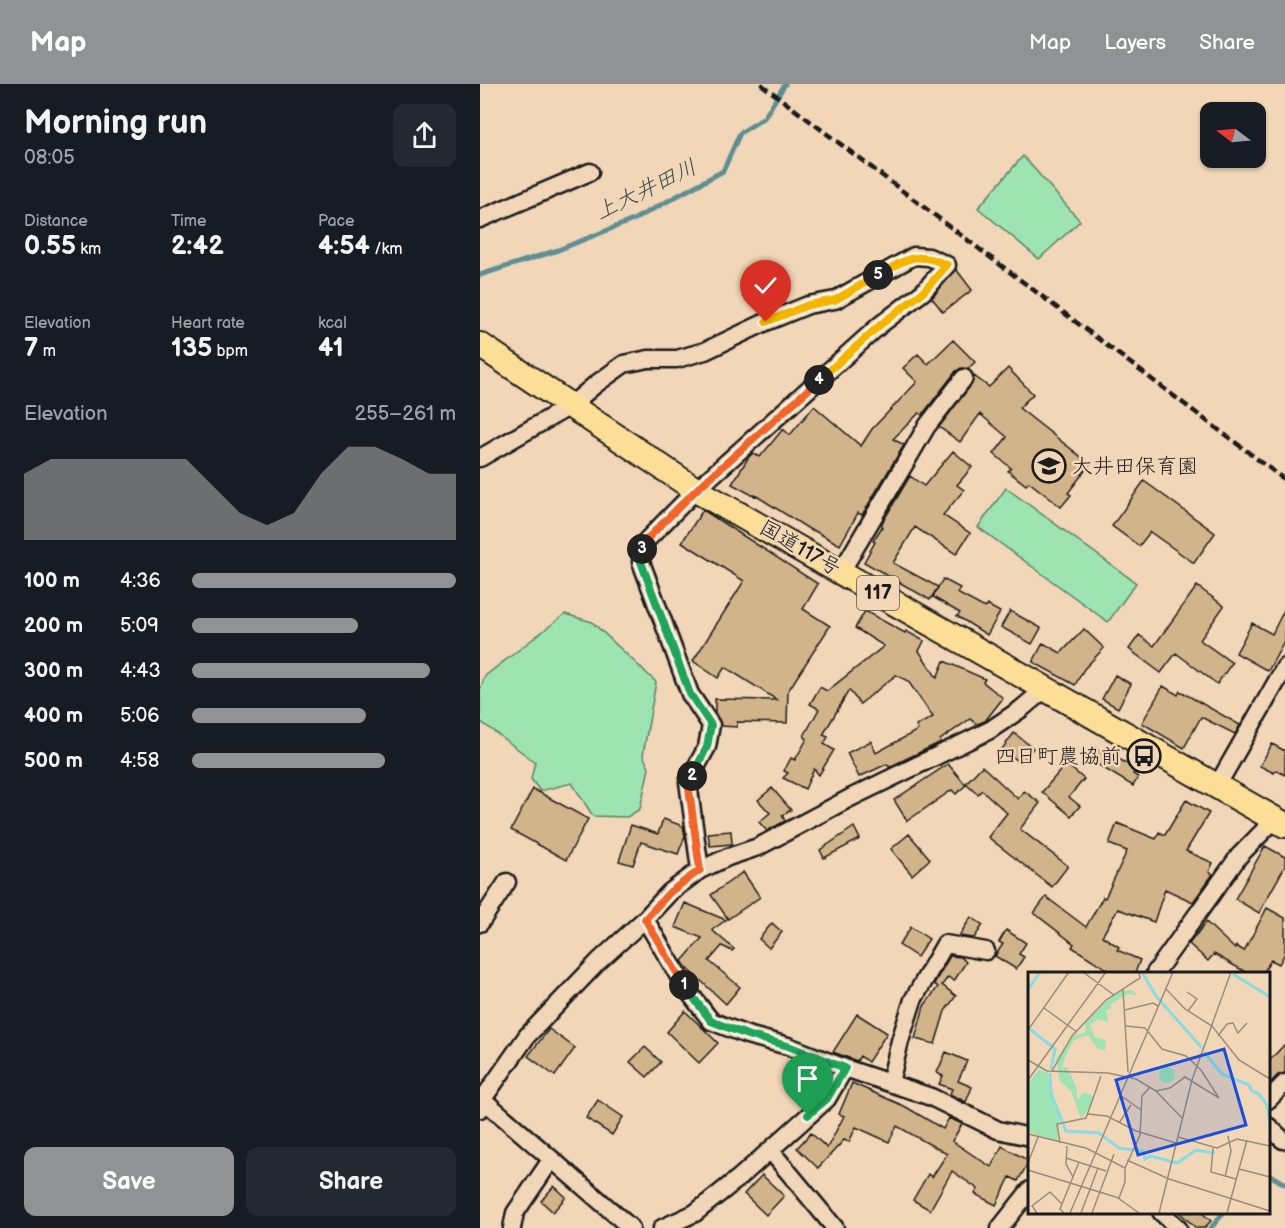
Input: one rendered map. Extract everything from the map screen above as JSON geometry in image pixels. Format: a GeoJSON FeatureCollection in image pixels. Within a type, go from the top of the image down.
{"type":"FeatureCollection","features":[{"type":"Feature","properties":{"kind":"highway","name":"国道117号"},"geometry":{"type":"LineString","coordinates":[[480,345],[696,490],[1280,822]]}},
{"type":"Feature","properties":{"kind":"street"},"geometry":{"type":"LineString","coordinates":[[480,219],[590,172]]}},
{"type":"Feature","properties":{"kind":"street"},"geometry":{"type":"LineString","coordinates":[[480,458],[570,406],[624,364],[648,359],[677,358],[705,351],[808,305],[835,300],[914,256],[929,257],[947,265],[923,292],[880,325],[696,490],[643,543],[641,562],[690,694],[711,725],[707,747],[688,782],[700,870]]}},
{"type":"Feature","properties":{"kind":"street"},"geometry":{"type":"LineString","coordinates":[[841,572],[927,426],[964,378]]}},
{"type":"Feature","properties":{"kind":"street"},"geometry":{"type":"LineString","coordinates":[[1216,786],[1285,667]]}},
{"type":"Feature","properties":{"kind":"street"},"geometry":{"type":"LineString","coordinates":[[632,1228],[481,1101],[527,1036],[670,892],[700,870],[758,847],[850,798],[990,730],[1021,709],[1046,688]]}},
{"type":"Feature","properties":{"kind":"street"},"geometry":{"type":"LineString","coordinates":[[1156,972],[1239,856],[1280,822]]}},
{"type":"Feature","properties":{"kind":"street"},"geometry":{"type":"LineString","coordinates":[[480,924],[507,882]]}},
{"type":"Feature","properties":{"kind":"street"},"geometry":{"type":"LineString","coordinates":[[645,919],[685,987],[711,1021],[932,1097],[998,1130],[1028,1137]]}},
{"type":"Feature","properties":{"kind":"street"},"geometry":{"type":"LineString","coordinates":[[890,1083],[913,1000],[945,944],[986,951]]}},
{"type":"Feature","properties":{"kind":"street"},"geometry":{"type":"LineString","coordinates":[[662,1228],[694,1213],[740,1177],[827,1099],[845,1068]]}},
{"type":"Feature","properties":{"kind":"street"},"geometry":{"type":"LineString","coordinates":[[1270,1099],[1285,1083]]}},
{"type":"Feature","properties":{"kind":"street"},"geometry":{"type":"LineString","coordinates":[[1270,1127],[1283,1140]]}},
{"type":"Feature","properties":{"kind":"street"},"geometry":{"type":"LineString","coordinates":[[770,1150],[835,1228]]}},
{"type":"Feature","properties":{"kind":"street"},"geometry":{"type":"LineString","coordinates":[[512,1228],[515,1213],[551,1160]]}},
{"type":"Feature","properties":{"kind":"street"},"geometry":{"type":"LineString","coordinates":[[1000,1228],[1028,1193]]}},
{"type":"Feature","properties":{"kind":"street"},"geometry":{"type":"LineString","coordinates":[[1162,1213],[1178,1228]]}},
{"type":"Feature","properties":{"kind":"green space"},"geometry":{"type":"Polygon","coordinates":[[[1023,156],[1080,221],[1039,259],[978,208],[1023,156]]]}},
{"type":"Feature","properties":{"kind":"green space"},"geometry":{"type":"Polygon","coordinates":[[[1006,488],[1136,583],[1108,622],[978,527],[1006,488]]]}},
{"type":"Feature","properties":{"kind":"green space"},"geometry":{"type":"Polygon","coordinates":[[[565,614],[592,622],[656,682],[643,755],[649,768],[640,809],[627,817],[593,816],[572,783],[540,791],[531,779],[535,762],[480,721],[480,690],[485,676],[565,614]]]}},
{"type":"Feature","properties":{"kind":"building"},"geometry":{"type":"Polygon","coordinates":[[[956,269],[972,290],[943,312],[932,298],[956,269]]]}},
{"type":"Feature","properties":{"kind":"building"},"geometry":{"type":"Polygon","coordinates":[[[953,340],[975,362],[968,369],[961,368],[956,371],[922,415],[919,413],[893,439],[904,445],[862,515],[858,513],[840,545],[732,484],[753,453],[760,457],[783,429],[790,435],[814,406],[861,446],[872,429],[917,382],[903,368],[918,354],[928,364],[953,340]]]}},
{"type":"Feature","properties":{"kind":"building"},"geometry":{"type":"Polygon","coordinates":[[[1008,368],[1033,394],[1019,408],[1090,464],[1068,493],[1071,495],[1061,507],[1029,482],[1026,485],[1008,471],[1011,468],[994,454],[1007,437],[980,414],[960,442],[939,427],[972,384],[974,376],[989,387],[1008,368]]]}},
{"type":"Feature","properties":{"kind":"building"},"geometry":{"type":"Polygon","coordinates":[[[953,451],[972,467],[957,485],[964,490],[943,515],[970,533],[956,554],[915,527],[893,563],[938,587],[930,600],[864,562],[882,523],[910,476],[924,486],[953,451]]]}},
{"type":"Feature","properties":{"kind":"building"},"geometry":{"type":"Polygon","coordinates":[[[1144,481],[1215,533],[1194,563],[1150,532],[1139,546],[1112,526],[1144,481]]]}},
{"type":"Feature","properties":{"kind":"building"},"geometry":{"type":"Polygon","coordinates":[[[703,510],[818,584],[803,609],[830,626],[788,691],[787,723],[737,722],[737,727],[721,726],[715,712],[715,699],[777,700],[725,667],[718,678],[693,661],[744,581],[682,542],[703,510]]]}},
{"type":"Feature","properties":{"kind":"building"},"geometry":{"type":"Polygon","coordinates":[[[943,579],[960,588],[957,593],[985,608],[987,605],[1000,612],[987,635],[957,616],[960,613],[933,597],[943,579]]]}},
{"type":"Feature","properties":{"kind":"building"},"geometry":{"type":"Polygon","coordinates":[[[1197,586],[1224,606],[1200,640],[1232,663],[1217,684],[1176,653],[1161,673],[1129,649],[1139,635],[1154,646],[1197,586]]]}},
{"type":"Feature","properties":{"kind":"building"},"geometry":{"type":"Polygon","coordinates":[[[1285,608],[1285,640],[1268,671],[1236,653],[1252,623],[1272,634],[1285,608]]]}},
{"type":"Feature","properties":{"kind":"building"},"geometry":{"type":"Polygon","coordinates":[[[865,611],[924,641],[919,651],[937,678],[944,661],[985,679],[983,682],[1003,698],[985,721],[977,724],[970,719],[940,740],[941,742],[889,767],[887,764],[859,777],[847,753],[871,741],[876,753],[918,730],[916,726],[933,717],[908,681],[896,675],[860,704],[849,690],[823,735],[828,737],[824,744],[834,750],[819,775],[814,769],[805,789],[783,778],[788,773],[784,771],[791,758],[795,760],[807,739],[804,736],[819,709],[810,704],[820,687],[827,691],[884,646],[855,628],[865,611]]]}},
{"type":"Feature","properties":{"kind":"building"},"geometry":{"type":"Polygon","coordinates":[[[1010,611],[1041,628],[1032,644],[1001,627],[1010,611]]]}},
{"type":"Feature","properties":{"kind":"building"},"geometry":{"type":"Polygon","coordinates":[[[1084,629],[1104,648],[1084,669],[1075,685],[1033,662],[1043,643],[1061,653],[1084,629]]]}},
{"type":"Feature","properties":{"kind":"building"},"geometry":{"type":"Polygon","coordinates":[[[1115,675],[1131,684],[1118,708],[1102,699],[1115,675]]]}},
{"type":"Feature","properties":{"kind":"building"},"geometry":{"type":"Polygon","coordinates":[[[1163,686],[1178,695],[1180,691],[1240,725],[1235,734],[1201,717],[1184,748],[1142,723],[1163,686]]]}},
{"type":"Feature","properties":{"kind":"building"},"geometry":{"type":"Polygon","coordinates":[[[1014,733],[1033,748],[1021,763],[1002,749],[1014,733]]]}},
{"type":"Feature","properties":{"kind":"building"},"geometry":{"type":"Polygon","coordinates":[[[1272,744],[1285,751],[1285,775],[1276,770],[1274,773],[1260,766],[1272,744]]]}},
{"type":"Feature","properties":{"kind":"building"},"geometry":{"type":"Polygon","coordinates":[[[1095,747],[1117,762],[1119,759],[1136,769],[1133,774],[1138,777],[1133,786],[1087,758],[1095,747]]]}},
{"type":"Feature","properties":{"kind":"building"},"geometry":{"type":"Polygon","coordinates":[[[948,764],[966,785],[956,794],[952,790],[907,821],[894,800],[948,764]]]}},
{"type":"Feature","properties":{"kind":"building"},"geometry":{"type":"Polygon","coordinates":[[[1066,764],[1084,779],[1069,797],[1080,806],[1071,816],[1042,792],[1066,764]]]}},
{"type":"Feature","properties":{"kind":"building"},"geometry":{"type":"Polygon","coordinates":[[[982,766],[1018,799],[1024,791],[1040,803],[1020,829],[1068,866],[1052,887],[988,837],[1007,813],[982,790],[978,794],[966,783],[982,766]]]}},
{"type":"Feature","properties":{"kind":"building"},"geometry":{"type":"Polygon","coordinates":[[[772,788],[791,810],[782,815],[785,821],[767,831],[759,822],[770,813],[758,800],[772,788]]]}},
{"type":"Feature","properties":{"kind":"building"},"geometry":{"type":"Polygon","coordinates":[[[533,789],[588,819],[566,860],[511,830],[533,789]]]}},
{"type":"Feature","properties":{"kind":"building"},"geometry":{"type":"Polygon","coordinates":[[[1186,800],[1209,813],[1186,851],[1213,863],[1209,872],[1213,874],[1193,902],[1165,889],[1154,922],[1118,909],[1102,936],[1119,947],[1117,950],[1140,960],[1135,972],[1111,972],[1072,947],[1074,944],[1034,913],[1046,897],[1086,927],[1103,897],[1105,898],[1127,851],[1109,844],[1117,823],[1156,839],[1159,832],[1165,835],[1186,800]]]}},
{"type":"Feature","properties":{"kind":"building"},"geometry":{"type":"Polygon","coordinates":[[[663,819],[683,826],[685,836],[678,854],[641,842],[633,865],[619,861],[631,825],[658,834],[663,819]]]}},
{"type":"Feature","properties":{"kind":"building"},"geometry":{"type":"Polygon","coordinates":[[[854,827],[860,839],[824,858],[820,850],[854,827]]]}},
{"type":"Feature","properties":{"kind":"building"},"geometry":{"type":"Polygon","coordinates":[[[731,831],[732,844],[710,846],[708,833],[731,831]]]}},
{"type":"Feature","properties":{"kind":"building"},"geometry":{"type":"Polygon","coordinates":[[[909,834],[930,859],[912,875],[891,849],[909,834]]]}},
{"type":"Feature","properties":{"kind":"building"},"geometry":{"type":"Polygon","coordinates":[[[1265,846],[1285,857],[1285,866],[1259,913],[1235,899],[1265,846]]]}},
{"type":"Feature","properties":{"kind":"building"},"geometry":{"type":"Polygon","coordinates":[[[743,872],[760,897],[728,919],[711,895],[743,872]]]}},
{"type":"Feature","properties":{"kind":"building"},"geometry":{"type":"Polygon","coordinates":[[[685,903],[726,920],[712,930],[734,949],[732,951],[722,946],[709,961],[740,987],[726,1004],[682,961],[702,938],[675,927],[685,903]]]}},
{"type":"Feature","properties":{"kind":"building"},"geometry":{"type":"Polygon","coordinates":[[[1267,908],[1285,918],[1285,953],[1279,964],[1271,960],[1264,972],[1245,972],[1214,954],[1208,961],[1189,944],[1206,922],[1235,949],[1236,946],[1244,951],[1267,908]]]}},
{"type":"Feature","properties":{"kind":"building"},"geometry":{"type":"Polygon","coordinates":[[[971,917],[983,925],[974,938],[959,936],[971,917]]]}},
{"type":"Feature","properties":{"kind":"building"},"geometry":{"type":"Polygon","coordinates":[[[772,923],[782,932],[769,948],[759,939],[772,923]]]}},
{"type":"Feature","properties":{"kind":"building"},"geometry":{"type":"Polygon","coordinates":[[[911,927],[929,939],[917,957],[899,945],[911,927]]]}},
{"type":"Feature","properties":{"kind":"building"},"geometry":{"type":"Polygon","coordinates":[[[1006,930],[1026,943],[1019,954],[1024,957],[1016,969],[995,956],[1003,944],[999,942],[1006,930]]]}},
{"type":"Feature","properties":{"kind":"building"},"geometry":{"type":"Polygon","coordinates":[[[950,956],[961,957],[966,962],[954,981],[948,977],[942,985],[956,996],[945,1011],[935,1044],[915,1039],[924,1006],[938,987],[934,984],[950,956]]]}},
{"type":"Feature","properties":{"kind":"building"},"geometry":{"type":"Polygon","coordinates":[[[685,1011],[718,1043],[699,1063],[667,1032],[685,1011]]]}},
{"type":"Feature","properties":{"kind":"building"},"geometry":{"type":"Polygon","coordinates":[[[857,1014],[887,1033],[868,1062],[860,1056],[857,1061],[833,1052],[857,1014]]]}},
{"type":"Feature","properties":{"kind":"building"},"geometry":{"type":"Polygon","coordinates":[[[549,1029],[575,1048],[555,1076],[528,1056],[549,1029]]]}},
{"type":"Feature","properties":{"kind":"building"},"geometry":{"type":"Polygon","coordinates":[[[1285,1044],[1285,1073],[1278,1075],[1271,1082],[1270,1081],[1270,1060],[1285,1044]]]}},
{"type":"Feature","properties":{"kind":"building"},"geometry":{"type":"Polygon","coordinates":[[[645,1047],[661,1062],[647,1077],[630,1062],[645,1047]]]}},
{"type":"Feature","properties":{"kind":"building"},"geometry":{"type":"Polygon","coordinates":[[[946,1052],[967,1061],[958,1081],[972,1087],[966,1102],[950,1094],[952,1089],[939,1084],[943,1076],[937,1073],[946,1052]]]}},
{"type":"Feature","properties":{"kind":"building"},"geometry":{"type":"Polygon","coordinates":[[[852,1083],[906,1107],[943,1129],[949,1118],[962,1124],[952,1141],[991,1167],[1002,1146],[1028,1160],[1028,1163],[1018,1181],[1010,1177],[996,1205],[975,1194],[978,1189],[952,1171],[930,1210],[913,1200],[928,1174],[932,1177],[947,1154],[897,1126],[889,1142],[856,1127],[849,1142],[844,1140],[818,1168],[797,1148],[811,1133],[827,1148],[844,1116],[839,1114],[852,1083]]]}},
{"type":"Feature","properties":{"kind":"building"},"geometry":{"type":"Polygon","coordinates":[[[598,1100],[623,1117],[612,1135],[586,1118],[598,1100]]]}},
{"type":"Feature","properties":{"kind":"building"},"geometry":{"type":"Polygon","coordinates":[[[762,1175],[784,1196],[766,1215],[744,1194],[762,1175]]]}},
{"type":"Feature","properties":{"kind":"building"},"geometry":{"type":"Polygon","coordinates":[[[554,1186],[566,1197],[553,1212],[541,1201],[554,1186]]]}},
{"type":"Feature","properties":{"kind":"building"},"geometry":{"type":"Polygon","coordinates":[[[1180,1213],[1202,1213],[1211,1221],[1204,1228],[1196,1228],[1180,1213]]]}},
{"type":"Feature","properties":{"kind":"waterway","name":"上大井田川"},"geometry":{"type":"LineString","coordinates":[[480,275],[558,250],[633,220],[723,171],[740,133],[764,118],[785,84]]}},
{"type":"Feature","properties":{"kind":"waterway"},"geometry":{"type":"LineString","coordinates":[[1270,1175],[1285,1184]]}},
{"type":"Feature","properties":{"kind":"waterway"},"geometry":{"type":"LineString","coordinates":[[1211,1228],[1223,1213]]}},
{"type":"Feature","properties":{"kind":"railway"},"geometry":{"type":"LineString","coordinates":[[761,84],[1285,480]]}},
{"type":"Feature","properties":{"kind":"place","name":"大井田保育園"},"geometry":{"type":"Point","coordinates":[1049,466]}},
{"type":"Feature","properties":{"kind":"place","name":"四日町農協前"},"geometry":{"type":"Point","coordinates":[1144,756]}},
{"type":"Feature","properties":{"kind":"route"},"geometry":{"type":"LineString","coordinates":[[766,322],[808,305],[835,300],[914,256],[929,257],[947,265],[923,292],[880,325],[696,490],[643,543],[641,562],[663,623],[690,694],[711,725],[707,747],[688,782],[700,870],[670,892],[645,919],[685,987],[711,1021],[747,1035],[788,1046],[845,1068],[827,1099],[808,1115]]}}]}
